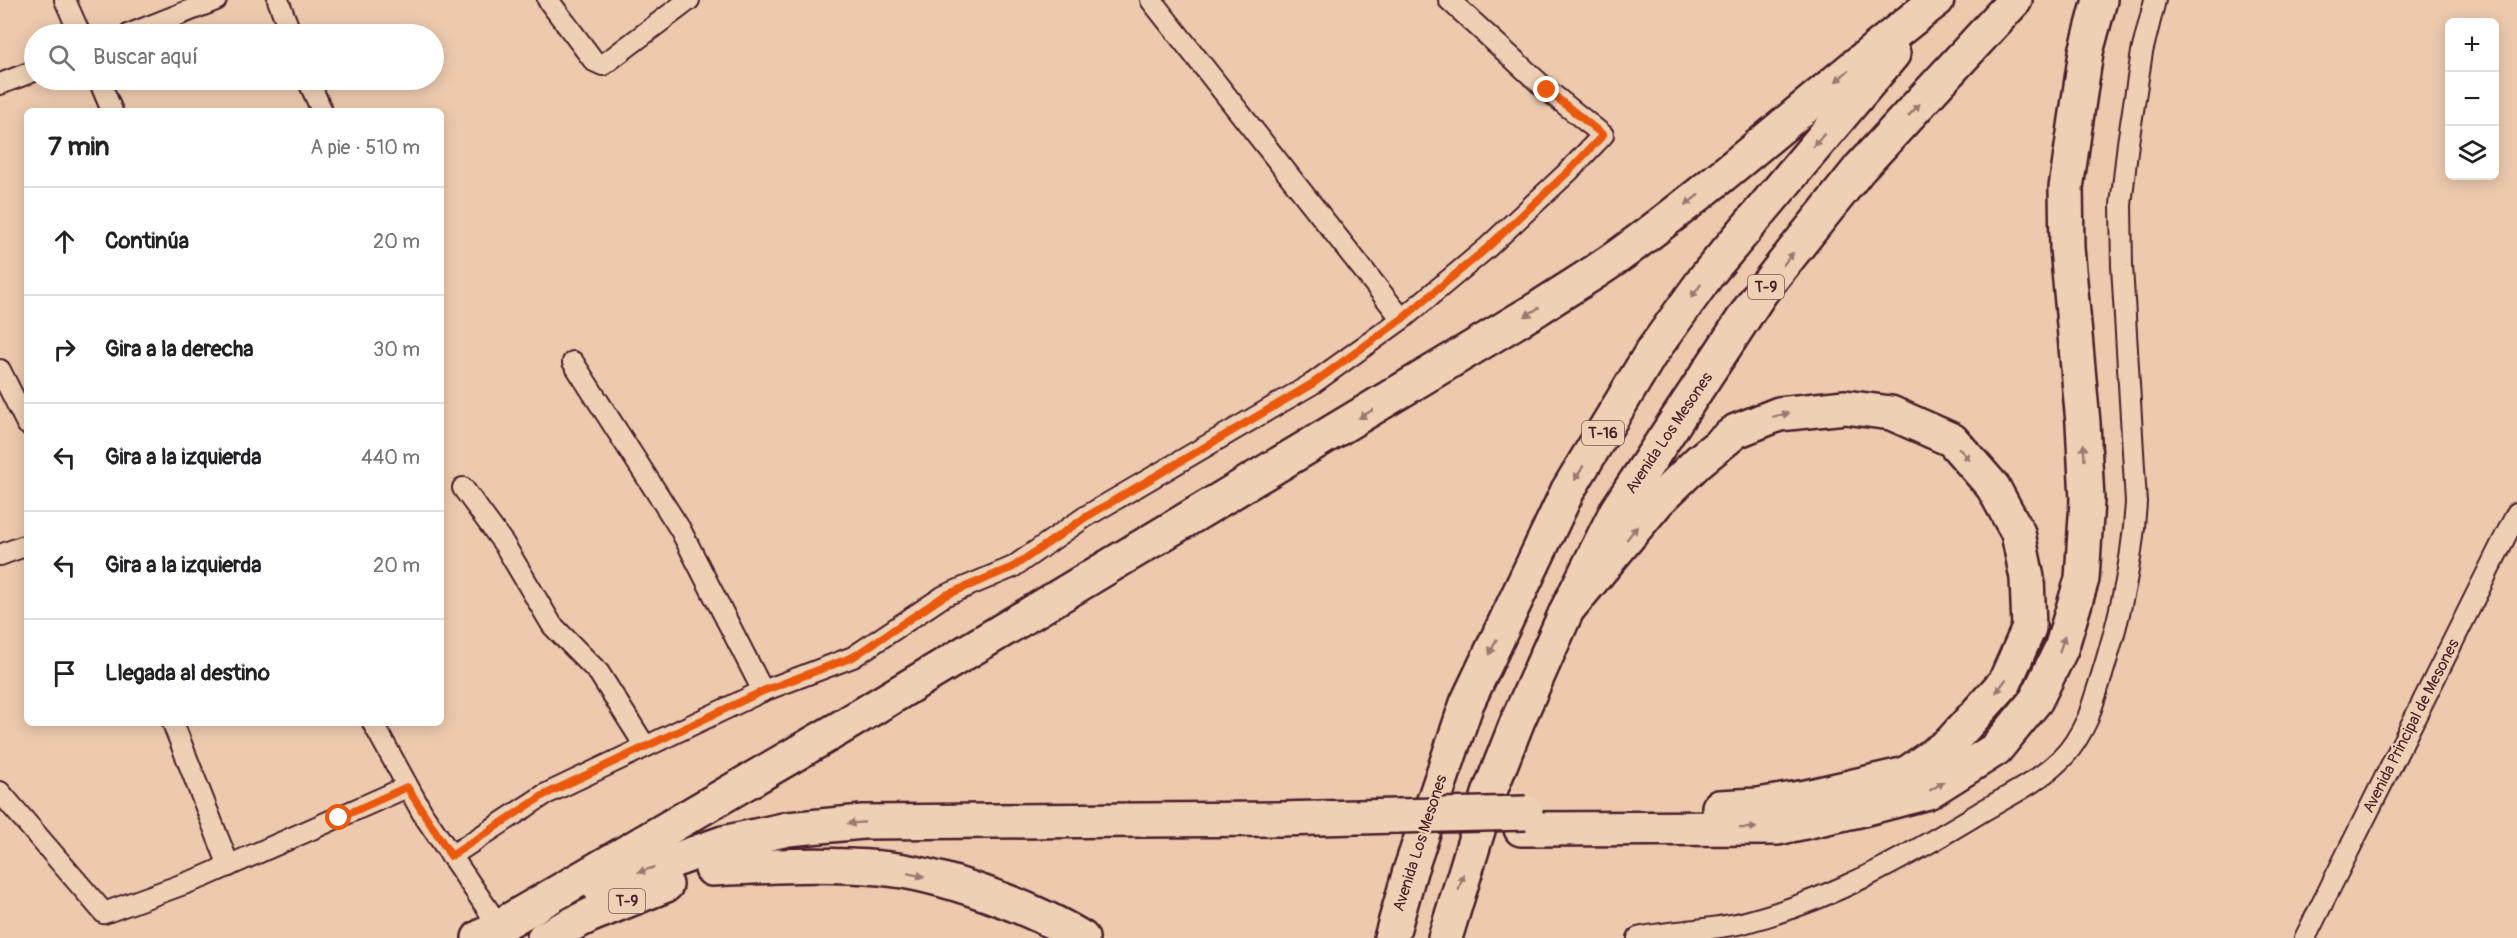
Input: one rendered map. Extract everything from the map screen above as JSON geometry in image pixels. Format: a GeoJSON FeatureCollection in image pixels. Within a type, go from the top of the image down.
{"type":"FeatureCollection","features":[{"type":"Feature","properties":{"kind":"highway"},"geometry":{"type":"LineString","coordinates":[[489,932],[840,728],[1537,309],[1635,243],[1794,118],[1871,51],[1938,0]]}},
{"type":"Feature","properties":{"kind":"highway","name":"Avenida Los Mesones"},"geometry":{"type":"LineString","coordinates":[[1391,938],[1410,871],[1467,703],[1568,490],[1652,353],[1708,274],[1938,0]]}},
{"type":"Feature","properties":{"kind":"highway","name":"Avenida Los Mesones"},"geometry":{"type":"LineString","coordinates":[[1452,934],[1490,791],[1518,720],[1567,610],[1617,510],[1761,292],[1860,168],[2015,0]]}},
{"type":"Feature","properties":{"kind":"highway"},"geometry":{"type":"LineString","coordinates":[[1524,821],[1779,828],[1855,812],[1928,792],[1996,749],[2036,700],[2061,649],[2082,579],[2087,500],[2067,248],[2066,188],[2086,52],[2100,0]]}},
{"type":"Feature","properties":{"kind":"highway"},"geometry":{"type":"LineString","coordinates":[[712,869],[766,853],[901,841],[1524,821],[1758,806],[1858,787],[1906,774],[1950,743],[2005,682],[2029,628],[2027,578],[2018,533],[1993,487],[1952,440],[1891,413],[1845,407],[1779,414],[1736,431],[1699,461],[1658,501],[1567,610]]}},
{"type":"Feature","properties":{"kind":"highway"},"geometry":{"type":"LineString","coordinates":[[489,932],[628,876],[723,843],[788,829],[874,822],[1279,819],[1395,824]]}},
{"type":"Feature","properties":{"kind":"highway"},"geometry":{"type":"LineString","coordinates":[[712,869],[807,864],[883,868],[942,881],[991,896],[1039,914],[1082,938]]}},
{"type":"Feature","properties":{"kind":"highway","name":"T-9"},"geometry":{"type":"LineString","coordinates":[[544,938],[591,915],[712,869]]}},
{"type":"Feature","properties":{"kind":"street"},"geometry":{"type":"LineString","coordinates":[[65,0],[76,24]]}},
{"type":"Feature","properties":{"kind":"street"},"geometry":{"type":"LineString","coordinates":[[155,24],[216,0]]}},
{"type":"Feature","properties":{"kind":"street"},"geometry":{"type":"LineString","coordinates":[[278,0],[287,24]]}},
{"type":"Feature","properties":{"kind":"street"},"geometry":{"type":"LineString","coordinates":[[548,0],[594,61],[603,65],[689,0]]}},
{"type":"Feature","properties":{"kind":"street"},"geometry":{"type":"LineString","coordinates":[[1151,0],[1402,319]]}},
{"type":"Feature","properties":{"kind":"street"},"geometry":{"type":"LineString","coordinates":[[451,856],[544,795],[763,691],[853,657],[944,596],[1013,567],[1086,517],[1312,384],[1402,319],[1487,248],[1569,171],[1603,135],[1547,90],[1449,0]]}},
{"type":"Feature","properties":{"kind":"street"},"geometry":{"type":"LineString","coordinates":[[1638,938],[1669,931],[1694,930],[1746,922],[1816,898],[1860,879],[1927,845],[2035,780],[2063,757],[2082,731],[2116,631],[2134,533],[2136,502],[2122,266],[2121,205],[2127,144],[2142,52],[2155,0]]}},
{"type":"Feature","properties":{"kind":"street"},"geometry":{"type":"LineString","coordinates":[[0,84],[24,75]]}},
{"type":"Feature","properties":{"kind":"street"},"geometry":{"type":"LineString","coordinates":[[103,90],[111,108]]}},
{"type":"Feature","properties":{"kind":"street"},"geometry":{"type":"LineString","coordinates":[[313,90],[321,108]]}},
{"type":"Feature","properties":{"kind":"street"},"geometry":{"type":"LineString","coordinates":[[573,362],[680,529],[763,691]]}},
{"type":"Feature","properties":{"kind":"street"},"geometry":{"type":"LineString","coordinates":[[0,370],[24,418]]}},
{"type":"Feature","properties":{"kind":"street"},"geometry":{"type":"LineString","coordinates":[[463,488],[504,544],[552,625],[599,673],[645,746]]}},
{"type":"Feature","properties":{"kind":"street","name":"Avenida Principal de Mesones"},"geometry":{"type":"LineString","coordinates":[[2305,938],[2517,513]]}},
{"type":"Feature","properties":{"kind":"street"},"geometry":{"type":"LineString","coordinates":[[0,555],[24,546]]}},
{"type":"Feature","properties":{"kind":"street"},"geometry":{"type":"LineString","coordinates":[[174,726],[229,866]]}},
{"type":"Feature","properties":{"kind":"street"},"geometry":{"type":"LineString","coordinates":[[375,726],[407,787],[451,856],[489,932]]}},
{"type":"Feature","properties":{"kind":"street"},"geometry":{"type":"LineString","coordinates":[[0,792],[104,913],[229,866],[407,787]]}},
{"type":"Feature","properties":{"kind":"route"},"geometry":{"type":"LineString","coordinates":[[339,818],[407,787],[451,856],[544,795],[763,691],[853,657],[944,596],[1013,567],[1086,517],[1312,384],[1402,319],[1487,248],[1569,171],[1603,135],[1547,90]]}}]}
